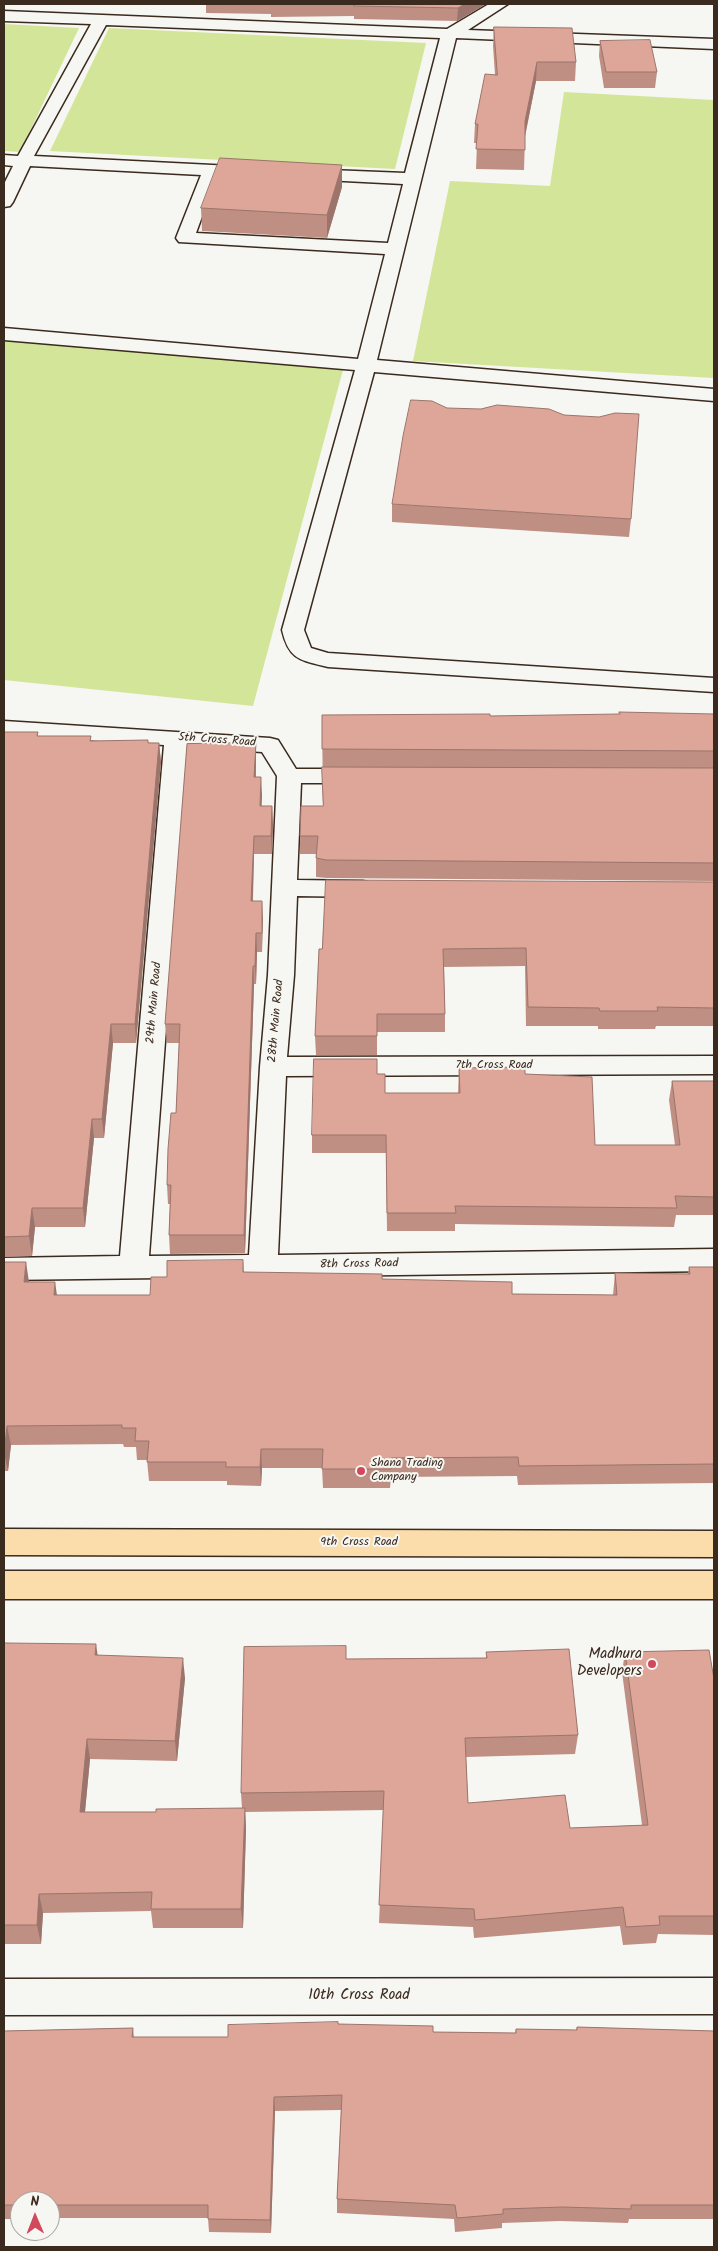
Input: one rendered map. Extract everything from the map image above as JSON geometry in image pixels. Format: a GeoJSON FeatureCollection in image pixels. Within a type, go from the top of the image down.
{"type":"FeatureCollection","features":[{"type":"Feature","properties":{"kind":"main road","name":"9th Cross Road"},"geometry":{"type":"LineString","coordinates":[[4,1542],[714,1544]]}},
{"type":"Feature","properties":{"kind":"main road"},"geometry":{"type":"LineString","coordinates":[[4,1585],[714,1585]]}},
{"type":"Feature","properties":{"kind":"street"},"geometry":{"type":"LineString","coordinates":[[500,4],[450,34],[366,365],[293,630],[296,647],[302,654],[328,660],[714,685]]}},
{"type":"Feature","properties":{"kind":"street"},"geometry":{"type":"LineString","coordinates":[[4,16],[714,44]]}},
{"type":"Feature","properties":{"kind":"street"},"geometry":{"type":"LineString","coordinates":[[4,202],[24,160],[101,20]]}},
{"type":"Feature","properties":{"kind":"street"},"geometry":{"type":"LineString","coordinates":[[4,160],[269,172]]}},
{"type":"Feature","properties":{"kind":"street"},"geometry":{"type":"LineString","coordinates":[[211,170],[186,238],[395,249]]}},
{"type":"Feature","properties":{"kind":"street"},"geometry":{"type":"LineString","coordinates":[[288,173],[413,179]]}},
{"type":"Feature","properties":{"kind":"street"},"geometry":{"type":"LineString","coordinates":[[4,334],[714,394]]}},
{"type":"Feature","properties":{"kind":"street","name":"5th Cross Road"},"geometry":{"type":"LineString","coordinates":[[4,728],[270,745],[289,776]]}},
{"type":"Feature","properties":{"kind":"street","name":"29th Main Road"},"geometry":{"type":"LineString","coordinates":[[134,1268],[176,738]]}},
{"type":"Feature","properties":{"kind":"street"},"geometry":{"type":"LineString","coordinates":[[289,776],[378,776]]}},
{"type":"Feature","properties":{"kind":"street","name":"28th Main Road"},"geometry":{"type":"LineString","coordinates":[[263,1266],[273,1067],[281,975],[289,776]]}},
{"type":"Feature","properties":{"kind":"street"},"geometry":{"type":"LineString","coordinates":[[284,888],[384,889]]}},
{"type":"Feature","properties":{"kind":"street","name":"7th Cross Road"},"geometry":{"type":"LineString","coordinates":[[273,1067],[714,1065]]}},
{"type":"Feature","properties":{"kind":"street","name":"8th Cross Road"},"geometry":{"type":"LineString","coordinates":[[4,1269],[714,1260]]}},
{"type":"Feature","properties":{"kind":"street","name":"10th Cross Road"},"geometry":{"type":"LineString","coordinates":[[4,1996],[714,1996]]}},
{"type":"Feature","properties":{"kind":"green space"},"geometry":{"type":"Polygon","coordinates":[[[4,24],[79,28],[20,152],[4,151],[4,24]]]}},
{"type":"Feature","properties":{"kind":"green space"},"geometry":{"type":"Polygon","coordinates":[[[109,28],[426,43],[395,169],[50,151],[109,28]]]}},
{"type":"Feature","properties":{"kind":"green space"},"geometry":{"type":"Polygon","coordinates":[[[564,92],[714,100],[714,378],[413,361],[450,181],[550,186],[564,92]]]}},
{"type":"Feature","properties":{"kind":"green space"},"geometry":{"type":"Polygon","coordinates":[[[4,338],[344,366],[253,706],[4,680],[4,338]]]}},
{"type":"Feature","properties":{"kind":"building"},"geometry":{"type":"Polygon","coordinates":[[[355,4],[465,4],[458,8],[354,6],[355,4]]]}},
{"type":"Feature","properties":{"kind":"building"},"geometry":{"type":"Polygon","coordinates":[[[494,27],[572,28],[576,62],[537,62],[525,121],[525,150],[476,149],[478,124],[475,124],[485,74],[497,75],[494,27]]]}},
{"type":"Feature","properties":{"kind":"building"},"geometry":{"type":"Polygon","coordinates":[[[650,40],[657,72],[606,72],[600,41],[650,40]]]}},
{"type":"Feature","properties":{"kind":"building"},"geometry":{"type":"Polygon","coordinates":[[[220,158],[342,165],[327,215],[201,208],[220,158]]]}},
{"type":"Feature","properties":{"kind":"building"},"geometry":{"type":"Polygon","coordinates":[[[411,400],[432,401],[447,408],[481,409],[497,405],[549,409],[564,415],[599,417],[615,413],[639,414],[631,519],[392,504],[411,400]]]}},
{"type":"Feature","properties":{"kind":"building"},"geometry":{"type":"Polygon","coordinates":[[[619,712],[714,714],[714,751],[322,749],[322,715],[490,714],[490,716],[620,714],[619,712]]]}},
{"type":"Feature","properties":{"kind":"building"},"geometry":{"type":"Polygon","coordinates":[[[4,732],[38,732],[37,736],[91,736],[90,741],[148,740],[148,743],[159,743],[135,1024],[111,1024],[102,1119],[92,1119],[83,1208],[32,1208],[29,1236],[4,1237],[4,732]]]}},
{"type":"Feature","properties":{"kind":"building"},"geometry":{"type":"Polygon","coordinates":[[[256,743],[254,777],[261,777],[260,806],[272,806],[271,836],[254,836],[251,901],[262,901],[262,933],[256,933],[255,966],[253,966],[244,1235],[169,1235],[171,1185],[167,1185],[168,1149],[171,1113],[176,1113],[180,1024],[165,1024],[187,744],[256,743]]]}},
{"type":"Feature","properties":{"kind":"building"},"geometry":{"type":"Polygon","coordinates":[[[322,767],[714,768],[714,863],[326,860],[316,858],[318,836],[300,836],[301,806],[323,806],[322,767]]]}},
{"type":"Feature","properties":{"kind":"building"},"geometry":{"type":"Polygon","coordinates":[[[326,880],[714,882],[714,1008],[657,1007],[658,1011],[600,1011],[599,1008],[528,1007],[526,948],[443,949],[445,1014],[377,1014],[377,1036],[315,1036],[319,949],[322,949],[326,880]]]}},
{"type":"Feature","properties":{"kind":"building"},"geometry":{"type":"Polygon","coordinates":[[[314,1059],[377,1059],[377,1074],[385,1074],[385,1093],[460,1093],[459,1068],[525,1067],[525,1074],[592,1077],[595,1145],[680,1145],[672,1081],[714,1081],[714,1197],[675,1196],[677,1208],[455,1206],[456,1213],[387,1213],[386,1135],[312,1135],[314,1059]]]}},
{"type":"Feature","properties":{"kind":"building"},"geometry":{"type":"Polygon","coordinates":[[[243,1260],[243,1272],[382,1274],[382,1279],[512,1282],[512,1294],[617,1295],[615,1273],[690,1274],[689,1267],[714,1267],[714,1464],[519,1466],[518,1457],[391,1458],[391,1469],[322,1469],[323,1449],[261,1449],[260,1467],[226,1467],[226,1462],[147,1462],[149,1441],[135,1441],[136,1428],[122,1428],[122,1425],[7,1426],[4,1453],[4,1262],[26,1262],[24,1282],[55,1282],[54,1295],[150,1295],[151,1277],[167,1277],[167,1261],[243,1260]]]}},
{"type":"Feature","properties":{"kind":"building"},"geometry":{"type":"Polygon","coordinates":[[[4,1643],[96,1644],[95,1655],[183,1658],[175,1741],[87,1739],[80,1812],[156,1812],[156,1809],[245,1808],[241,1909],[151,1909],[152,1892],[39,1894],[37,1925],[4,1925],[4,1643]]]}},
{"type":"Feature","properties":{"kind":"building"},"geometry":{"type":"Polygon","coordinates":[[[346,1646],[346,1659],[487,1658],[486,1652],[569,1649],[578,1735],[465,1738],[468,1803],[565,1795],[570,1828],[648,1825],[625,1652],[709,1650],[714,1679],[714,1916],[659,1916],[660,1925],[626,1927],[623,1907],[475,1920],[474,1909],[379,1905],[384,1791],[241,1793],[244,1647],[346,1646]]]}},
{"type":"Feature","properties":{"kind":"building"},"geometry":{"type":"Polygon","coordinates":[[[338,2022],[338,2024],[433,2026],[433,2032],[516,2033],[516,2029],[577,2030],[577,2027],[714,2031],[714,2205],[631,2205],[631,2209],[562,2207],[503,2209],[503,2214],[457,2218],[455,2205],[337,2199],[342,2095],[274,2097],[270,2220],[208,2219],[208,2205],[60,2205],[60,2191],[10,2191],[10,2205],[4,2205],[4,2031],[133,2028],[132,2037],[228,2037],[228,2025],[338,2022]]]}},
{"type":"Feature","properties":{"kind":"place","name":"Shana Trading Company"},"geometry":{"type":"Point","coordinates":[361,1471]}},
{"type":"Feature","properties":{"kind":"place","name":"Madhura Developers"},"geometry":{"type":"Point","coordinates":[652,1664]}}]}
